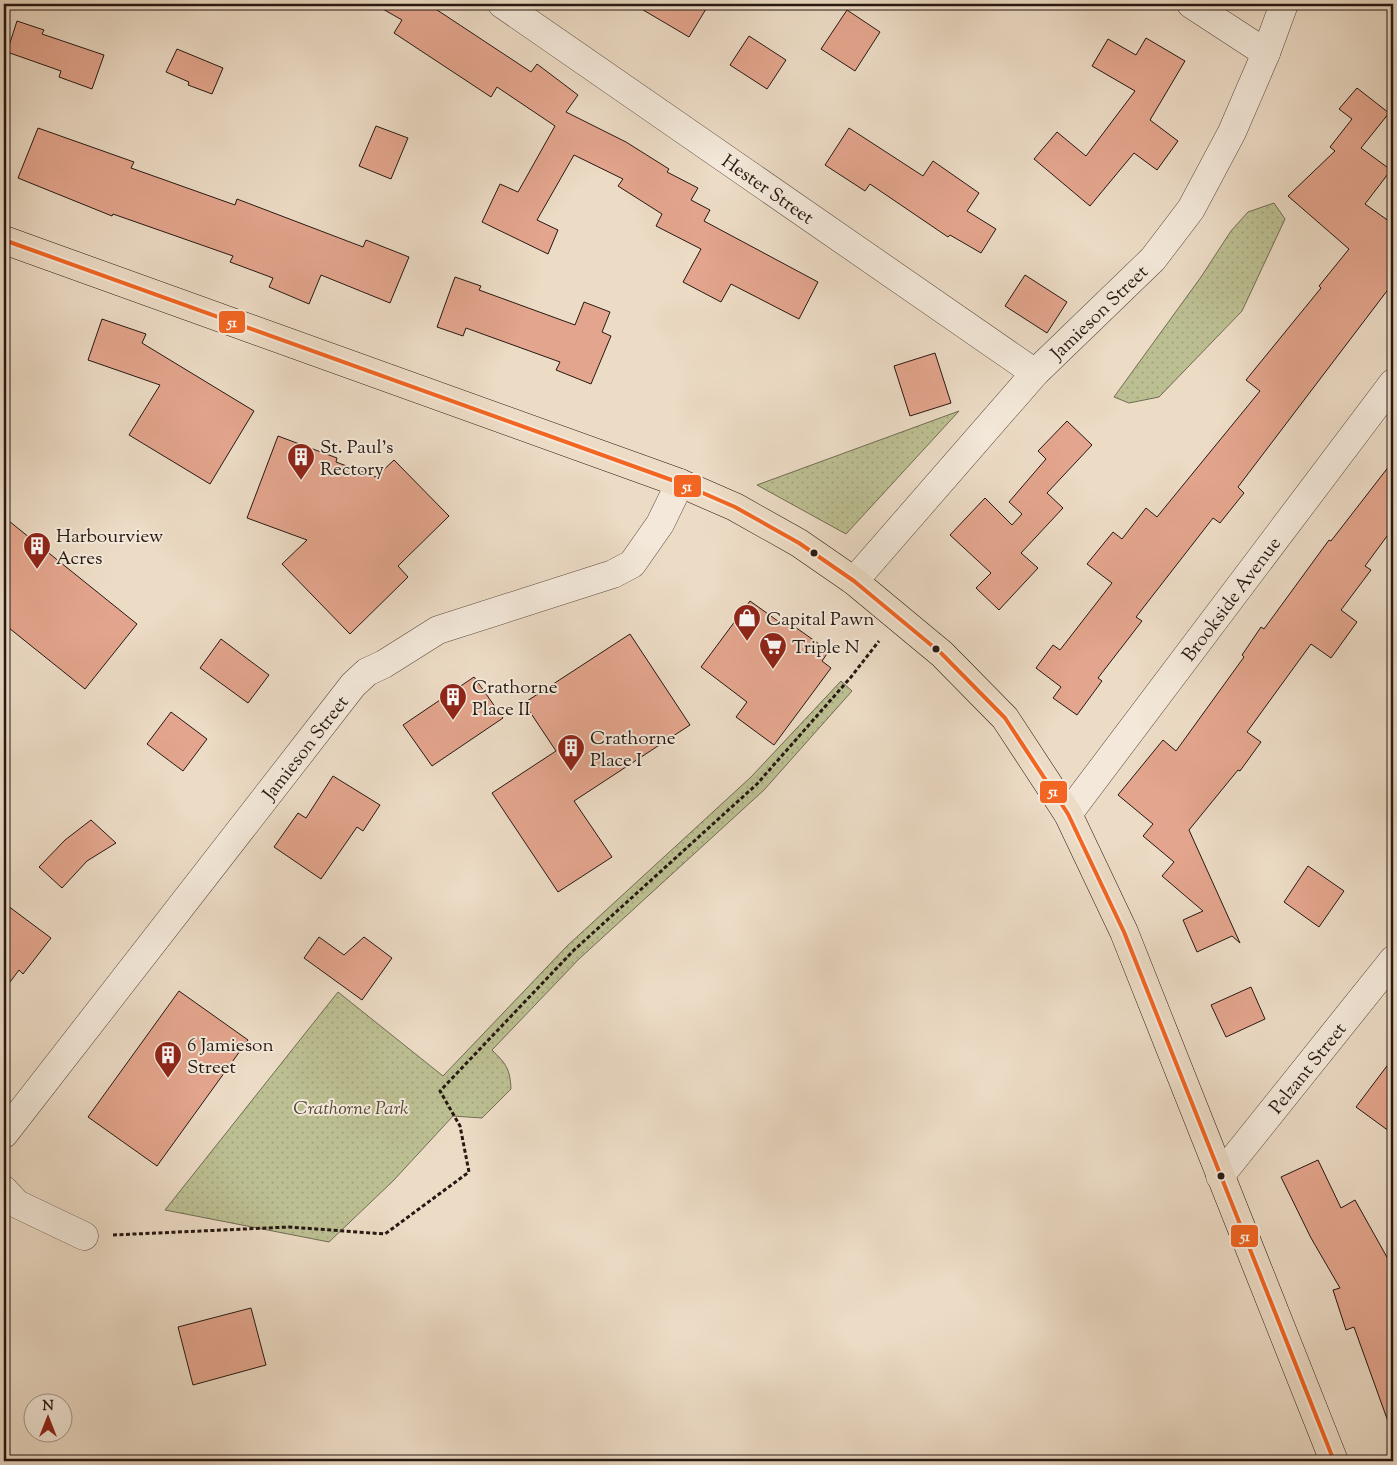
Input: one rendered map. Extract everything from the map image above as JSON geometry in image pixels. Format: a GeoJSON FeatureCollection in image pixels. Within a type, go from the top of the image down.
{"type":"FeatureCollection","features":[{"type":"Feature","properties":{"kind":"main road"},"geometry":{"type":"LineString","coordinates":[[4,240],[680,483],[735,506],[799,543],[854,581],[942,654],[1005,718],[1068,814],[1124,932],[1334,1461]]}},
{"type":"Feature","properties":{"kind":"street","name":"Hester Street"},"geometry":{"type":"LineString","coordinates":[[502,4],[1035,373]]}},
{"type":"Feature","properties":{"kind":"street"},"geometry":{"type":"LineString","coordinates":[[1191,4],[1266,53]]}},
{"type":"Feature","properties":{"kind":"street","name":"Jamieson Street"},"geometry":{"type":"LineString","coordinates":[[854,581],[1035,373],[1153,259],[1191,209],[1232,132],[1266,53],[1284,4]]}},
{"type":"Feature","properties":{"kind":"street","name":"Brookside Avenue"},"geometry":{"type":"LineString","coordinates":[[1068,814],[1393,383]]}},
{"type":"Feature","properties":{"kind":"street","name":"Jamieson Street"},"geometry":{"type":"LineString","coordinates":[[9,1121],[353,685],[367,672],[384,664],[438,630],[613,574],[632,564],[660,524],[680,483]]}},
{"type":"Feature","properties":{"kind":"street","name":"Pelzant Street"},"geometry":{"type":"LineString","coordinates":[[1220,1176],[1393,960]]}},
{"type":"Feature","properties":{"kind":"street"},"geometry":{"type":"LineString","coordinates":[[4,1190],[17,1204],[84,1236]]}},
{"type":"Feature","properties":{"kind":"path"},"geometry":{"type":"LineString","coordinates":[[84,1236],[289,1227],[385,1234],[469,1172],[460,1126],[440,1091],[573,951],[757,784],[851,677],[898,617]]}},
{"type":"Feature","properties":{"kind":"green space"},"geometry":{"type":"Polygon","coordinates":[[[1274,203],[1285,219],[1242,311],[1159,397],[1129,403],[1114,397],[1201,277],[1231,231],[1248,212],[1274,203]]]}},
{"type":"Feature","properties":{"kind":"green space"},"geometry":{"type":"Polygon","coordinates":[[[959,411],[846,534],[757,485],[959,411]]]}},
{"type":"Feature","properties":{"kind":"green space","name":"Crathorne Park"},"geometry":{"type":"Polygon","coordinates":[[[841,681],[852,691],[764,790],[579,959],[492,1050],[506,1067],[510,1076],[511,1089],[482,1118],[453,1116],[393,1181],[329,1242],[165,1210],[338,992],[443,1076],[567,946],[751,777],[841,681]]]}},
{"type":"Feature","properties":{"kind":"building"},"geometry":{"type":"Polygon","coordinates":[[[374,4],[428,4],[531,72],[537,64],[578,95],[566,112],[626,142],[669,169],[667,172],[698,188],[691,200],[710,210],[704,221],[818,282],[799,319],[731,284],[721,302],[683,282],[701,249],[656,226],[662,214],[618,186],[623,179],[574,155],[537,220],[558,230],[548,254],[482,222],[500,184],[518,192],[555,126],[497,87],[491,97],[394,33],[402,20],[374,4]]]}},
{"type":"Feature","properties":{"kind":"building"},"geometry":{"type":"Polygon","coordinates":[[[633,4],[709,4],[689,37],[633,4]]]}},
{"type":"Feature","properties":{"kind":"building"},"geometry":{"type":"Polygon","coordinates":[[[847,10],[880,32],[855,71],[821,49],[847,10]]]}},
{"type":"Feature","properties":{"kind":"building"},"geometry":{"type":"Polygon","coordinates":[[[17,21],[44,30],[42,34],[104,55],[92,89],[59,77],[61,71],[7,52],[17,21]]]}},
{"type":"Feature","properties":{"kind":"building"},"geometry":{"type":"Polygon","coordinates":[[[749,36],[786,60],[767,89],[730,65],[749,36]]]}},
{"type":"Feature","properties":{"kind":"building"},"geometry":{"type":"Polygon","coordinates":[[[1146,38],[1185,61],[1150,120],[1178,141],[1157,170],[1134,153],[1090,206],[1034,159],[1057,132],[1086,156],[1135,91],[1092,66],[1108,39],[1136,55],[1146,38]]]}},
{"type":"Feature","properties":{"kind":"building"},"geometry":{"type":"Polygon","coordinates":[[[177,49],[223,68],[212,94],[188,85],[189,82],[166,72],[177,49]]]}},
{"type":"Feature","properties":{"kind":"building"},"geometry":{"type":"Polygon","coordinates":[[[1357,88],[1389,113],[1361,148],[1391,170],[1365,204],[1393,224],[1393,283],[1238,487],[1244,493],[1220,523],[1213,518],[1136,617],[1142,621],[1098,678],[1102,681],[1077,715],[1053,698],[1061,687],[1036,668],[1053,645],[1060,650],[1112,583],[1087,564],[1113,532],[1122,539],[1146,508],[1157,517],[1260,391],[1246,380],[1321,288],[1319,286],[1349,249],[1288,196],[1335,151],[1330,147],[1352,119],[1339,109],[1357,88]]]}},
{"type":"Feature","properties":{"kind":"building"},"geometry":{"type":"Polygon","coordinates":[[[376,126],[408,138],[391,179],[359,166],[376,126]]]}},
{"type":"Feature","properties":{"kind":"building"},"geometry":{"type":"Polygon","coordinates":[[[38,128],[134,162],[131,168],[235,205],[237,199],[363,247],[366,240],[409,257],[390,303],[321,275],[309,304],[269,287],[273,278],[230,262],[233,256],[113,214],[112,216],[18,178],[38,128]]]}},
{"type":"Feature","properties":{"kind":"building"},"geometry":{"type":"Polygon","coordinates":[[[849,128],[923,176],[933,161],[979,193],[967,211],[996,229],[981,253],[950,235],[948,237],[870,184],[865,191],[825,165],[849,128]]]}},
{"type":"Feature","properties":{"kind":"building"},"geometry":{"type":"Polygon","coordinates":[[[1025,275],[1067,302],[1047,333],[1005,306],[1025,275]]]}},
{"type":"Feature","properties":{"kind":"building"},"geometry":{"type":"Polygon","coordinates":[[[455,277],[481,286],[479,290],[575,325],[584,302],[610,312],[602,332],[611,336],[591,384],[556,370],[560,362],[466,328],[463,336],[437,327],[455,277]]]}},
{"type":"Feature","properties":{"kind":"building"},"geometry":{"type":"Polygon","coordinates":[[[102,319],[146,334],[142,343],[254,411],[210,484],[129,435],[160,385],[88,360],[102,319]]]}},
{"type":"Feature","properties":{"kind":"building"},"geometry":{"type":"Polygon","coordinates":[[[935,353],[951,403],[910,416],[894,366],[935,353]]]}},
{"type":"Feature","properties":{"kind":"building"},"geometry":{"type":"Polygon","coordinates":[[[1067,421],[1092,445],[1047,493],[1063,508],[1021,553],[1038,568],[999,610],[976,588],[991,573],[950,535],[985,498],[1012,525],[1022,514],[1009,502],[1046,459],[1038,451],[1067,421]]]}},
{"type":"Feature","properties":{"kind":"building"},"geometry":{"type":"Polygon","coordinates":[[[278,436],[337,458],[336,462],[376,477],[394,460],[449,516],[398,566],[408,577],[350,634],[282,564],[307,540],[247,518],[278,436]]]}},
{"type":"Feature","properties":{"kind":"building"},"geometry":{"type":"Polygon","coordinates":[[[1393,461],[1393,528],[1365,566],[1371,570],[1341,610],[1357,622],[1331,658],[1311,644],[1247,732],[1261,742],[1240,771],[1238,770],[1189,830],[1240,943],[1232,936],[1197,952],[1183,920],[1203,911],[1162,876],[1174,862],[1143,836],[1153,824],[1118,795],[1163,740],[1176,751],[1244,657],[1242,655],[1261,627],[1264,629],[1329,540],[1331,541],[1393,461]]]}},
{"type":"Feature","properties":{"kind":"building","name":"Harbourview Acres"},"geometry":{"type":"Polygon","coordinates":[[[4,517],[137,624],[85,689],[4,624],[4,517]]]}},
{"type":"Feature","properties":{"kind":"building"},"geometry":{"type":"Polygon","coordinates":[[[750,601],[782,624],[788,622],[829,651],[822,661],[831,668],[774,745],[736,717],[747,702],[701,667],[750,601]]]}},
{"type":"Feature","properties":{"kind":"building","name":"Crathorne Place I"},"geometry":{"type":"Polygon","coordinates":[[[630,634],[690,725],[574,801],[612,857],[558,892],[492,793],[556,751],[524,703],[630,634]]]}},
{"type":"Feature","properties":{"kind":"building"},"geometry":{"type":"Polygon","coordinates":[[[221,639],[269,675],[248,703],[200,668],[221,639]]]}},
{"type":"Feature","properties":{"kind":"building","name":"Crathorne Place II"},"geometry":{"type":"Polygon","coordinates":[[[474,677],[503,718],[432,766],[403,725],[474,677]]]}},
{"type":"Feature","properties":{"kind":"building"},"geometry":{"type":"Polygon","coordinates":[[[171,712],[207,739],[183,771],[147,744],[171,712]]]}},
{"type":"Feature","properties":{"kind":"building"},"geometry":{"type":"Polygon","coordinates":[[[333,776],[380,805],[363,831],[357,827],[321,879],[274,847],[298,813],[306,818],[333,776]]]}},
{"type":"Feature","properties":{"kind":"building"},"geometry":{"type":"Polygon","coordinates":[[[91,820],[116,843],[87,861],[62,888],[39,867],[65,840],[91,820]]]}},
{"type":"Feature","properties":{"kind":"building"},"geometry":{"type":"Polygon","coordinates":[[[1308,866],[1344,891],[1319,927],[1284,902],[1308,866]]]}},
{"type":"Feature","properties":{"kind":"building"},"geometry":{"type":"Polygon","coordinates":[[[4,903],[51,938],[23,974],[19,970],[4,990],[4,903]]]}},
{"type":"Feature","properties":{"kind":"building"},"geometry":{"type":"Polygon","coordinates":[[[319,937],[344,955],[364,937],[392,958],[362,1000],[304,958],[319,937]]]}},
{"type":"Feature","properties":{"kind":"building"},"geometry":{"type":"Polygon","coordinates":[[[1251,987],[1265,1019],[1226,1037],[1211,1005],[1251,987]]]}},
{"type":"Feature","properties":{"kind":"building","name":"6 Jamieson Street"},"geometry":{"type":"Polygon","coordinates":[[[179,991],[248,1040],[157,1166],[88,1117],[179,991]]]}},
{"type":"Feature","properties":{"kind":"building"},"geometry":{"type":"Polygon","coordinates":[[[1393,1058],[1393,1134],[1356,1107],[1393,1058]]]}},
{"type":"Feature","properties":{"kind":"building"},"geometry":{"type":"Polygon","coordinates":[[[1318,1160],[1341,1208],[1355,1200],[1393,1268],[1393,1427],[1390,1427],[1354,1327],[1346,1330],[1333,1290],[1340,1288],[1311,1238],[1281,1177],[1318,1160]]]}},
{"type":"Feature","properties":{"kind":"building"},"geometry":{"type":"Polygon","coordinates":[[[251,1308],[266,1365],[193,1385],[178,1327],[251,1308]]]}},
{"type":"Feature","properties":{"kind":"transit line","name":"51"},"geometry":{"type":"LineString","coordinates":[[4,240],[680,483],[735,507],[799,543],[854,581],[942,654],[1005,718],[1068,814],[1124,932],[1334,1461]]}},
{"type":"Feature","properties":{"kind":"place","name":"St. Paul’s Rectory"},"geometry":{"type":"Point","coordinates":[301,481]}},
{"type":"Feature","properties":{"kind":"place","name":"Harbourview Acres"},"geometry":{"type":"Point","coordinates":[37,570]}},
{"type":"Feature","properties":{"kind":"place","name":"Capital Pawn"},"geometry":{"type":"Point","coordinates":[747,642]}},
{"type":"Feature","properties":{"kind":"place","name":"Triple N"},"geometry":{"type":"Point","coordinates":[773,670]}},
{"type":"Feature","properties":{"kind":"place","name":"Crathorne Place II"},"geometry":{"type":"Point","coordinates":[453,721]}},
{"type":"Feature","properties":{"kind":"place","name":"Crathorne Place I"},"geometry":{"type":"Point","coordinates":[571,772]}},
{"type":"Feature","properties":{"kind":"place","name":"6 Jamieson Street"},"geometry":{"type":"Point","coordinates":[168,1079]}}]}
